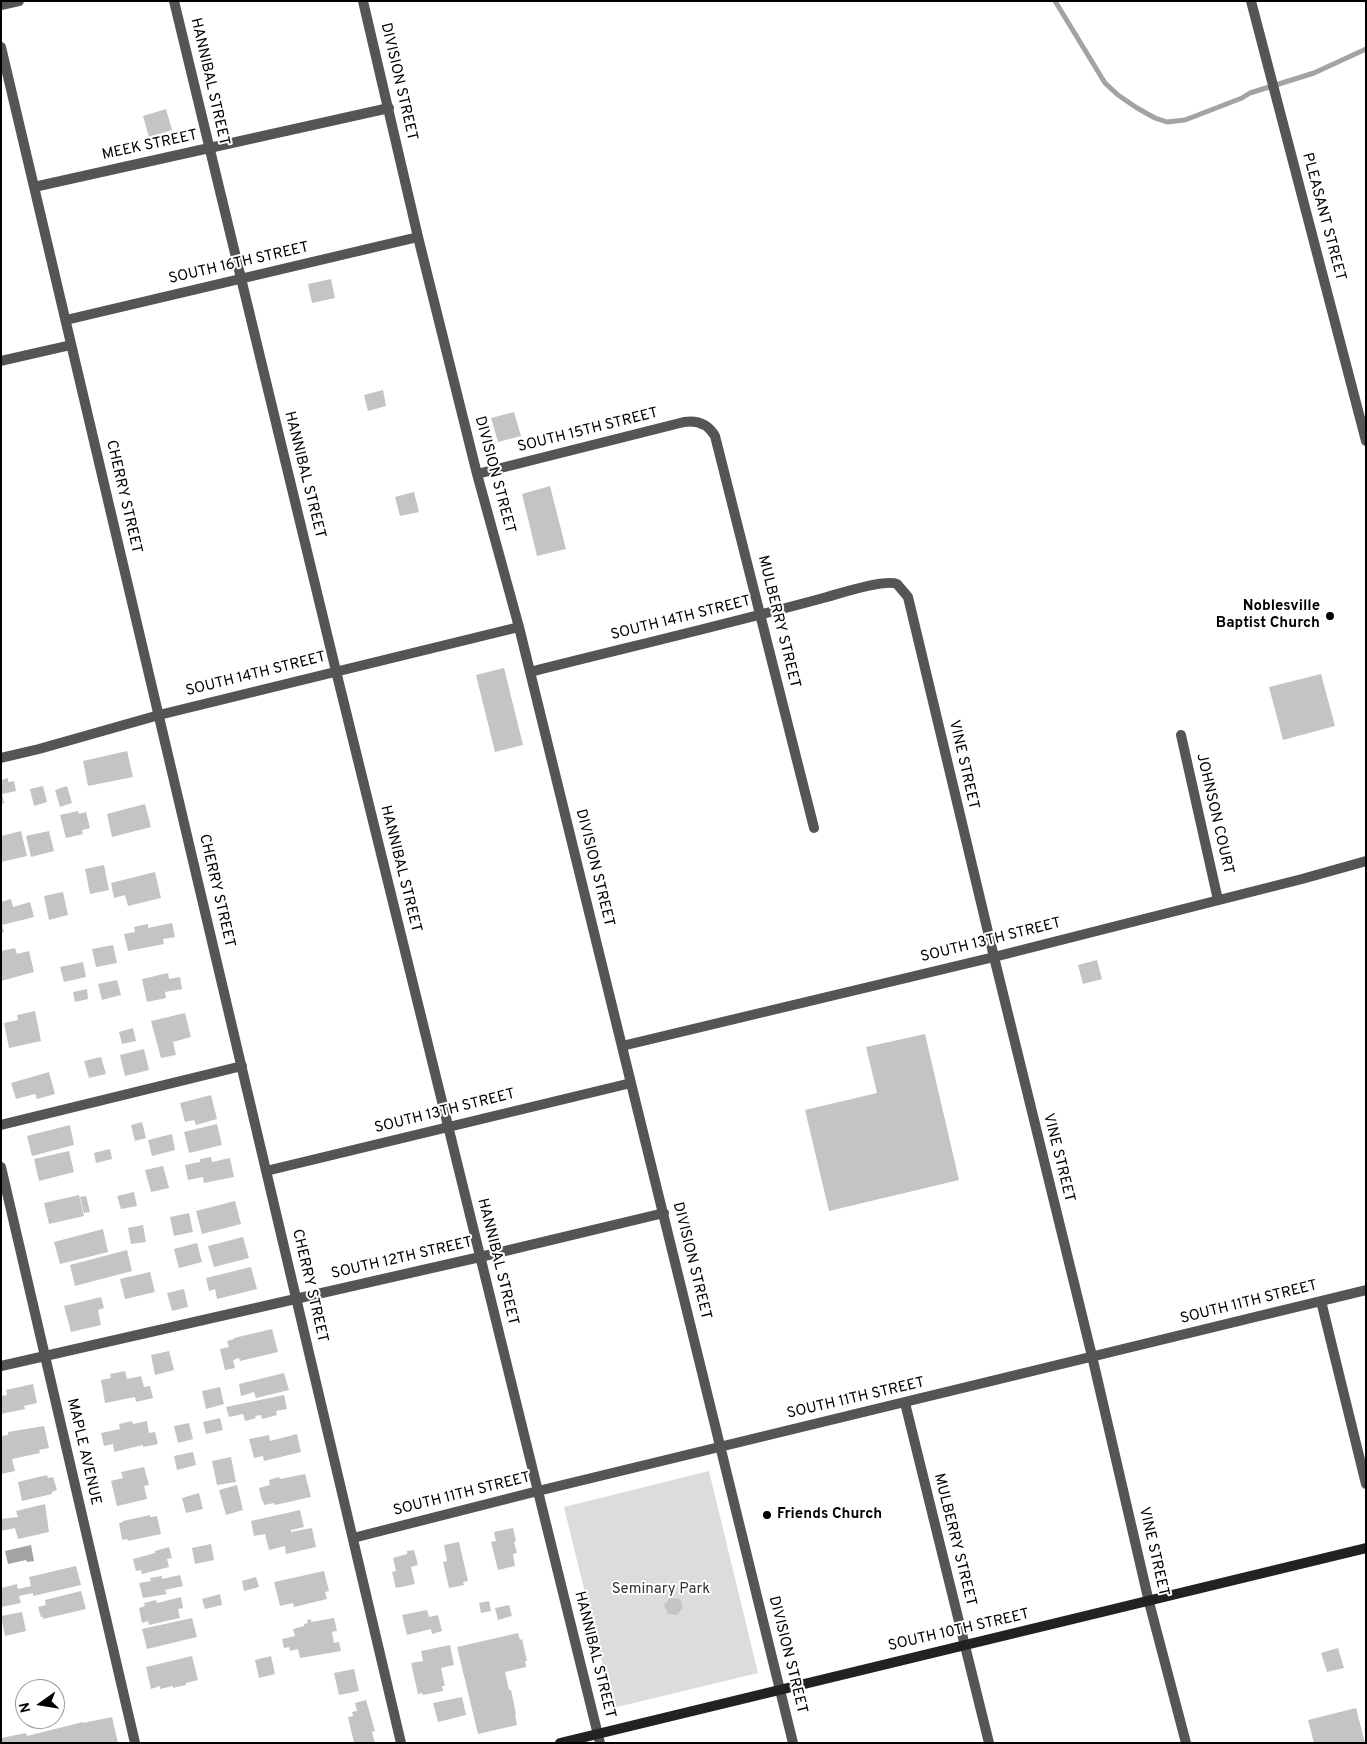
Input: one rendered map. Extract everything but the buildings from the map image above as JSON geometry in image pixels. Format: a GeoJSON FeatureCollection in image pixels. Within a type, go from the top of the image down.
{"type":"FeatureCollection","features":[{"type":"Feature","properties":{"kind":"main road","name":"SOUTH 10TH STREET"},"geometry":{"type":"LineString","coordinates":[[560,1743],[599,1738],[780,1690],[1366,1548]]}},
{"type":"Feature","properties":{"kind":"street"},"geometry":{"type":"LineString","coordinates":[[1,6],[19,1]]}},
{"type":"Feature","properties":{"kind":"street","name":"HANNIBAL STREET"},"geometry":{"type":"LineString","coordinates":[[174,1],[336,671],[599,1738]]}},
{"type":"Feature","properties":{"kind":"street","name":"DIVISION STREET"},"geometry":{"type":"LineString","coordinates":[[363,1],[418,237],[477,474],[519,627],[793,1743]]}},
{"type":"Feature","properties":{"kind":"street","name":"PLEASANT STREET"},"geometry":{"type":"LineString","coordinates":[[1251,1],[1366,441]]}},
{"type":"Feature","properties":{"kind":"street","name":"CHERRY STREET"},"geometry":{"type":"LineString","coordinates":[[1,47],[401,1743]]}},
{"type":"Feature","properties":{"kind":"street","name":"MEEK STREET"},"geometry":{"type":"LineString","coordinates":[[34,187],[389,108]]}},
{"type":"Feature","properties":{"kind":"street","name":"SOUTH 16TH STREET"},"geometry":{"type":"LineString","coordinates":[[66,320],[418,237]]}},
{"type":"Feature","properties":{"kind":"street"},"geometry":{"type":"LineString","coordinates":[[1,361],[71,345]]}},
{"type":"Feature","properties":{"kind":"street","name":"SOUTH 15TH STREET"},"geometry":{"type":"LineString","coordinates":[[477,474],[684,422],[692,421],[707,426]]}},
{"type":"Feature","properties":{"kind":"street","name":"MULBERRY STREET"},"geometry":{"type":"LineString","coordinates":[[707,426],[715,436],[814,828]]}},
{"type":"Feature","properties":{"kind":"street","name":"SOUTH 14TH STREET"},"geometry":{"type":"LineString","coordinates":[[530,672],[761,615],[847,591],[888,583],[898,584]]}},
{"type":"Feature","properties":{"kind":"street","name":"VINE STREET"},"geometry":{"type":"LineString","coordinates":[[898,584],[908,598],[1092,1356],[1149,1602],[1186,1743]]}},
{"type":"Feature","properties":{"kind":"street","name":"SOUTH 14TH STREET"},"geometry":{"type":"LineString","coordinates":[[1,758],[159,715],[519,627]]}},
{"type":"Feature","properties":{"kind":"street","name":"JOHNSON COURT"},"geometry":{"type":"LineString","coordinates":[[1181,735],[1218,900]]}},
{"type":"Feature","properties":{"kind":"street","name":"SOUTH 13TH STREET"},"geometry":{"type":"LineString","coordinates":[[622,1046],[994,957],[1366,861]]}},
{"type":"Feature","properties":{"kind":"street"},"geometry":{"type":"LineString","coordinates":[[1,1125],[242,1066]]}},
{"type":"Feature","properties":{"kind":"street","name":"SOUTH 13TH STREET"},"geometry":{"type":"LineString","coordinates":[[266,1171],[631,1083]]}},
{"type":"Feature","properties":{"kind":"street","name":"MAPLE AVENUE"},"geometry":{"type":"LineString","coordinates":[[1,1167],[135,1743]]}},
{"type":"Feature","properties":{"kind":"street","name":"SOUTH 12TH STREET"},"geometry":{"type":"LineString","coordinates":[[1,1366],[664,1213]]}},
{"type":"Feature","properties":{"kind":"street","name":"SOUTH 11TH STREET"},"geometry":{"type":"LineString","coordinates":[[353,1538],[538,1491],[905,1404],[1092,1356],[1366,1290]]}},
{"type":"Feature","properties":{"kind":"street"},"geometry":{"type":"LineString","coordinates":[[1321,1301],[1366,1484]]}},
{"type":"Feature","properties":{"kind":"street","name":"MULBERRY STREET"},"geometry":{"type":"LineString","coordinates":[[905,1404],[989,1743]]}},
{"type":"Feature","properties":{"kind":"green space","name":"Seminary Park"},"geometry":{"type":"Polygon","coordinates":[[[709,1471],[758,1673],[613,1708],[564,1507],[709,1471]]]}},
{"type":"Feature","properties":{"kind":"shaded area"},"geometry":{"type":"Polygon","coordinates":[[[31,1545],[34,1561],[27,1562],[26,1560],[8,1564],[5,1551],[31,1545]]]}},
{"type":"Feature","properties":{"kind":"waterway"},"geometry":{"type":"LineString","coordinates":[[1055,1],[1105,83],[1137,108],[1167,122],[1185,120],[1242,98],[1250,93],[1314,73],[1366,49]]}},
{"type":"Feature","properties":{"kind":"place","name":"Noblesville Baptist Church"},"geometry":{"type":"Point","coordinates":[1330,616]}},
{"type":"Feature","properties":{"kind":"place","name":"Friends Church"},"geometry":{"type":"Point","coordinates":[767,1515]}}]}
